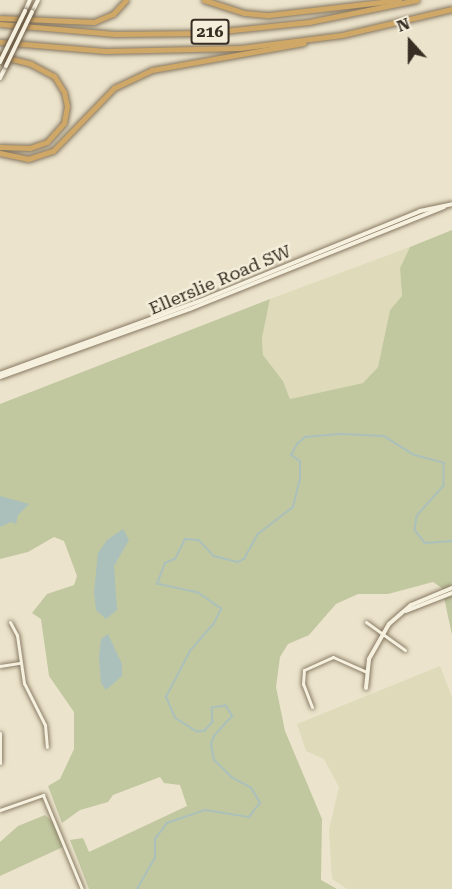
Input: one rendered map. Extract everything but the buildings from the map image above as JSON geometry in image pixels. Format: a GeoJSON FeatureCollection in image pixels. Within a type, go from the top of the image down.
{"type":"FeatureCollection","features":[{"type":"Feature","properties":{"kind":"highway"},"geometry":{"type":"LineString","coordinates":[[0,18],[94,21],[113,14],[126,0]]}},
{"type":"Feature","properties":{"kind":"highway"},"geometry":{"type":"LineString","coordinates":[[204,0],[244,13],[269,15],[399,0]]}},
{"type":"Feature","properties":{"kind":"highway","name":"216"},"geometry":{"type":"LineString","coordinates":[[0,24],[115,34],[204,33],[309,22],[417,0]]}},
{"type":"Feature","properties":{"kind":"highway","name":"216"},"geometry":{"type":"LineString","coordinates":[[0,42],[135,52],[240,48],[313,39],[452,9]]}},
{"type":"Feature","properties":{"kind":"highway"},"geometry":{"type":"LineString","coordinates":[[0,153],[28,159],[53,151],[99,101],[141,74],[190,62],[292,48],[313,39]]}},
{"type":"Feature","properties":{"kind":"highway"},"geometry":{"type":"LineString","coordinates":[[0,56],[48,72],[61,85],[66,99],[64,123],[53,138],[36,147],[0,145]]}},
{"type":"Feature","properties":{"kind":"main road"},"geometry":{"type":"LineString","coordinates":[[0,62],[30,0]]}},
{"type":"Feature","properties":{"kind":"main road"},"geometry":{"type":"LineString","coordinates":[[0,78],[38,0]]}},
{"type":"Feature","properties":{"kind":"main road","name":"Ellerslie Road SW"},"geometry":{"type":"LineString","coordinates":[[0,374],[200,301],[410,214],[451,204]]}},
{"type":"Feature","properties":{"kind":"main road","name":"Ellerslie Road SW"},"geometry":{"type":"LineString","coordinates":[[0,374],[149,325],[451,204]]}},
{"type":"Feature","properties":{"kind":"main road"},"geometry":{"type":"LineString","coordinates":[[366,688],[366,672],[382,634],[405,611],[452,588]]}},
{"type":"Feature","properties":{"kind":"main road"},"geometry":{"type":"LineString","coordinates":[[405,611],[452,593]]}},
{"type":"Feature","properties":{"kind":"street"},"geometry":{"type":"LineString","coordinates":[[10,622],[17,635],[20,663],[27,690],[45,725],[47,747]]}},
{"type":"Feature","properties":{"kind":"street"},"geometry":{"type":"LineString","coordinates":[[366,622],[405,650]]}},
{"type":"Feature","properties":{"kind":"street"},"geometry":{"type":"LineString","coordinates":[[312,707],[303,684],[304,670],[333,657],[366,672]]}},
{"type":"Feature","properties":{"kind":"street"},"geometry":{"type":"LineString","coordinates":[[0,666],[20,663]]}},
{"type":"Feature","properties":{"kind":"street"},"geometry":{"type":"LineString","coordinates":[[0,733],[1,762]]}},
{"type":"Feature","properties":{"kind":"street"},"geometry":{"type":"LineString","coordinates":[[0,810],[43,795],[82,889]]}},
{"type":"Feature","properties":{"kind":"shaded area"},"geometry":{"type":"Polygon","coordinates":[[[410,247],[400,268],[402,296],[390,310],[378,367],[363,383],[290,399],[283,381],[263,355],[262,338],[270,299],[410,247]]]}},
{"type":"Feature","properties":{"kind":"shaded area"},"geometry":{"type":"Polygon","coordinates":[[[440,666],[452,697],[452,889],[347,889],[332,879],[329,830],[339,787],[324,759],[306,751],[297,724],[440,666]]]}},
{"type":"Feature","properties":{"kind":"green space"},"geometry":{"type":"Polygon","coordinates":[[[452,230],[452,635],[442,588],[433,582],[388,594],[358,594],[336,604],[309,635],[288,644],[280,657],[276,687],[285,731],[322,819],[321,880],[337,889],[89,889],[70,840],[83,838],[89,852],[187,806],[180,785],[164,783],[160,777],[113,795],[108,802],[80,810],[62,823],[48,786],[60,779],[74,749],[74,712],[49,676],[41,619],[32,613],[47,594],[74,585],[77,576],[64,541],[54,537],[28,552],[0,559],[0,404],[270,299],[262,338],[263,355],[283,381],[290,399],[363,383],[378,367],[390,310],[402,296],[400,268],[410,247],[452,230]]]}},
{"type":"Feature","properties":{"kind":"green space"},"geometry":{"type":"Polygon","coordinates":[[[45,815],[54,823],[63,847],[0,876],[0,842],[18,826],[45,815]]]}},
{"type":"Feature","properties":{"kind":"water"},"geometry":{"type":"Polygon","coordinates":[[[0,496],[29,504],[18,515],[16,524],[11,522],[0,527],[0,496]]]}},
{"type":"Feature","properties":{"kind":"water"},"geometry":{"type":"Polygon","coordinates":[[[123,529],[129,540],[114,566],[117,610],[106,619],[96,610],[94,592],[98,553],[107,540],[123,529]]]}},
{"type":"Feature","properties":{"kind":"water"},"geometry":{"type":"Polygon","coordinates":[[[108,634],[122,664],[122,676],[106,690],[101,683],[99,657],[101,639],[108,634]]]}},
{"type":"Feature","properties":{"kind":"waterway"},"geometry":{"type":"LineString","coordinates":[[137,889],[155,858],[155,839],[167,823],[205,810],[249,817],[260,803],[251,788],[232,778],[214,760],[211,744],[214,736],[232,716],[226,706],[212,708],[213,722],[205,731],[197,732],[175,718],[166,697],[190,651],[213,625],[221,609],[198,593],[157,584],[165,563],[175,559],[185,539],[199,540],[214,556],[238,562],[244,559],[258,534],[293,507],[300,479],[300,462],[291,455],[297,444],[305,437],[342,434],[384,436],[415,455],[444,463],[444,486],[417,516],[415,530],[425,543],[452,541]]}}]}
